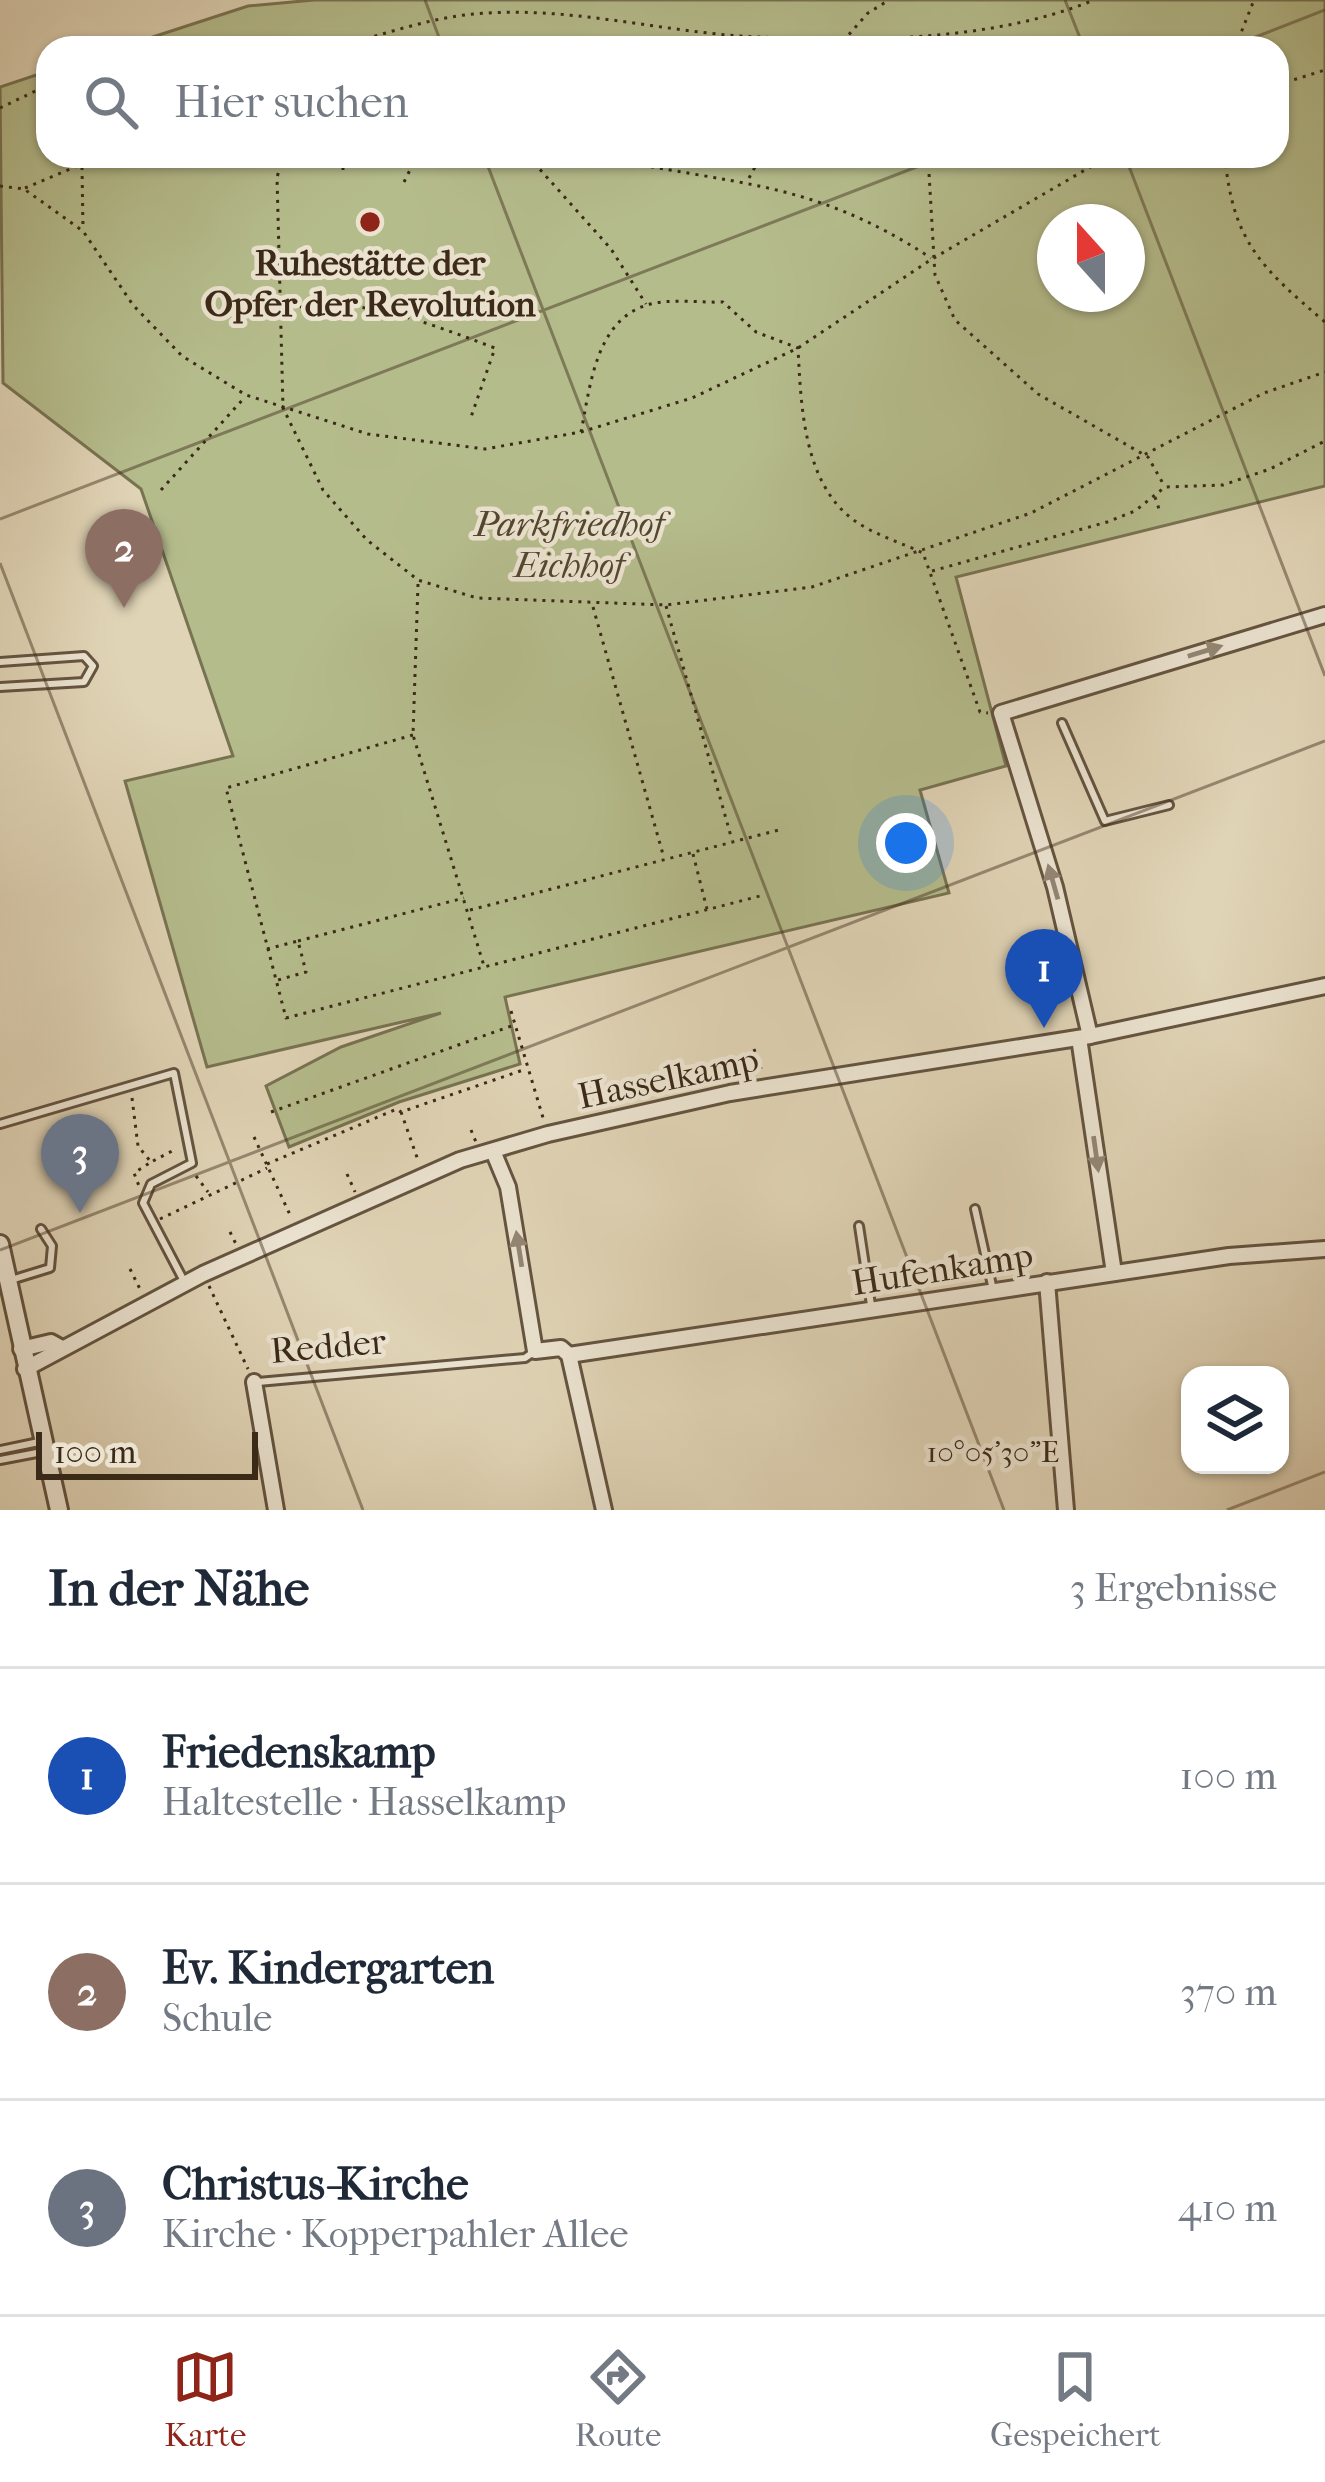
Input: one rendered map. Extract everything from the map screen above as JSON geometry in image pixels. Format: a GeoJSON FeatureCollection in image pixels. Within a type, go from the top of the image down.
{"type":"FeatureCollection","features":[{"type":"Feature","properties":{"kind":"street"},"geometry":{"type":"LineString","coordinates":[[1114,1274],[1084,1037],[1055,886],[1001,713],[1056,703],[1325,615]]}},
{"type":"Feature","properties":{"kind":"street","name":"Hasselkamp"},"geometry":{"type":"LineString","coordinates":[[25,1369],[203,1274],[424,1176],[548,1134],[730,1093],[1084,1037],[1325,986]]}},
{"type":"Feature","properties":{"kind":"street"},"geometry":{"type":"LineString","coordinates":[[493,1151],[508,1187],[535,1351]]}},
{"type":"Feature","properties":{"kind":"street"},"geometry":{"type":"LineString","coordinates":[[0,1244],[6,1290],[58,1510]]}},
{"type":"Feature","properties":{"kind":"street","name":"Hufenkamp"},"geometry":{"type":"LineString","coordinates":[[535,1351],[561,1348],[569,1355],[1229,1256],[1325,1249]]}},
{"type":"Feature","properties":{"kind":"street"},"geometry":{"type":"LineString","coordinates":[[1048,1282],[1066,1510]]}},
{"type":"Feature","properties":{"kind":"street","name":"Hasselkamp"},"geometry":{"type":"LineString","coordinates":[[21,1349],[51,1342],[59,1347]]}},
{"type":"Feature","properties":{"kind":"street"},"geometry":{"type":"LineString","coordinates":[[569,1355],[604,1510]]}},
{"type":"Feature","properties":{"kind":"street","name":"Redder"},"geometry":{"type":"LineString","coordinates":[[254,1382],[276,1510]]}},
{"type":"Feature","properties":{"kind":"lane"},"geometry":{"type":"LineString","coordinates":[[0,662],[84,656],[93,666],[84,682],[0,687]]}},
{"type":"Feature","properties":{"kind":"lane"},"geometry":{"type":"LineString","coordinates":[[1062,723],[1105,821],[1169,805]]}},
{"type":"Feature","properties":{"kind":"lane"},"geometry":{"type":"LineString","coordinates":[[0,1124],[174,1073],[192,1163],[143,1193],[185,1283]]}},
{"type":"Feature","properties":{"kind":"lane"},"geometry":{"type":"LineString","coordinates":[[974,1209],[993,1290]]}},
{"type":"Feature","properties":{"kind":"lane"},"geometry":{"type":"LineString","coordinates":[[859,1226],[872,1309]]}},
{"type":"Feature","properties":{"kind":"lane"},"geometry":{"type":"LineString","coordinates":[[6,1290],[50,1268],[52,1246],[41,1229]]}},
{"type":"Feature","properties":{"kind":"lane","name":"Redder"},"geometry":{"type":"LineString","coordinates":[[254,1382],[525,1358],[535,1351]]}},
{"type":"Feature","properties":{"kind":"lane"},"geometry":{"type":"LineString","coordinates":[[0,1450],[44,1446]]}},
{"type":"Feature","properties":{"kind":"lane"},"geometry":{"type":"LineString","coordinates":[[0,1460],[44,1446]]}},
{"type":"Feature","properties":{"kind":"path"},"geometry":{"type":"LineString","coordinates":[[848,35],[868,13],[890,0]]}},
{"type":"Feature","properties":{"kind":"path"},"geometry":{"type":"LineString","coordinates":[[802,36],[939,34],[1067,11],[1094,0]]}},
{"type":"Feature","properties":{"kind":"path"},"geometry":{"type":"LineString","coordinates":[[1240,36],[1254,0]]}},
{"type":"Feature","properties":{"kind":"path"},"geometry":{"type":"LineString","coordinates":[[381,36],[472,14],[572,14],[748,36]]}},
{"type":"Feature","properties":{"kind":"path"},"geometry":{"type":"LineString","coordinates":[[1289,81],[1325,70]]}},
{"type":"Feature","properties":{"kind":"path"},"geometry":{"type":"LineString","coordinates":[[0,108],[36,91]]}},
{"type":"Feature","properties":{"kind":"path"},"geometry":{"type":"LineString","coordinates":[[24,189],[73,168]]}},
{"type":"Feature","properties":{"kind":"path"},"geometry":{"type":"LineString","coordinates":[[82,168],[83,231]]}},
{"type":"Feature","properties":{"kind":"path"},"geometry":{"type":"LineString","coordinates":[[280,168],[283,408],[323,490],[367,540],[418,580],[478,598],[666,605],[812,587],[1031,513],[1148,457],[1264,393],[1325,372]]}},
{"type":"Feature","properties":{"kind":"path"},"geometry":{"type":"LineString","coordinates":[[404,182],[411,168]]}},
{"type":"Feature","properties":{"kind":"path"},"geometry":{"type":"LineString","coordinates":[[539,168],[611,250],[646,305]]}},
{"type":"Feature","properties":{"kind":"path"},"geometry":{"type":"LineString","coordinates":[[676,168],[748,179],[872,220],[932,259]]}},
{"type":"Feature","properties":{"kind":"path"},"geometry":{"type":"LineString","coordinates":[[748,179],[754,168]]}},
{"type":"Feature","properties":{"kind":"path"},"geometry":{"type":"LineString","coordinates":[[928,168],[932,259],[955,320],[1038,394],[1148,457],[1165,487]]}},
{"type":"Feature","properties":{"kind":"path"},"geometry":{"type":"LineString","coordinates":[[0,186],[24,189],[83,231],[133,305],[182,356],[246,395],[368,434],[485,448],[581,432],[692,398],[798,348],[932,259],[1088,168]]}},
{"type":"Feature","properties":{"kind":"path"},"geometry":{"type":"LineString","coordinates":[[1226,168],[1227,188],[1251,254],[1325,322]]}},
{"type":"Feature","properties":{"kind":"path"},"geometry":{"type":"LineString","coordinates":[[280,310],[318,302],[354,302],[495,348],[471,417]]}},
{"type":"Feature","properties":{"kind":"path"},"geometry":{"type":"LineString","coordinates":[[581,432],[595,360],[614,329],[646,305],[723,302],[756,332],[798,348]]}},
{"type":"Feature","properties":{"kind":"path"},"geometry":{"type":"LineString","coordinates":[[798,348],[806,433],[819,476],[853,520],[923,553],[980,712],[1001,713]]}},
{"type":"Feature","properties":{"kind":"path"},"geometry":{"type":"LineString","coordinates":[[160,490],[246,395]]}},
{"type":"Feature","properties":{"kind":"path"},"geometry":{"type":"LineString","coordinates":[[930,572],[1107,522],[1135,511],[1165,487],[1223,484],[1270,469],[1325,441]]}},
{"type":"Feature","properties":{"kind":"path"},"geometry":{"type":"LineString","coordinates":[[1155,495],[1159,509]]}},
{"type":"Feature","properties":{"kind":"path"},"geometry":{"type":"LineString","coordinates":[[418,580],[413,735],[485,968]]}},
{"type":"Feature","properties":{"kind":"path"},"geometry":{"type":"LineString","coordinates":[[592,604],[664,859]]}},
{"type":"Feature","properties":{"kind":"path"},"geometry":{"type":"LineString","coordinates":[[666,605],[733,843]]}},
{"type":"Feature","properties":{"kind":"path"},"geometry":{"type":"LineString","coordinates":[[413,735],[226,788],[286,1018],[760,896]]}},
{"type":"Feature","properties":{"kind":"path"},"geometry":{"type":"LineString","coordinates":[[468,910],[779,830]]}},
{"type":"Feature","properties":{"kind":"path"},"geometry":{"type":"LineString","coordinates":[[692,852],[707,910]]}},
{"type":"Feature","properties":{"kind":"path"},"geometry":{"type":"LineString","coordinates":[[266,950],[464,898]]}},
{"type":"Feature","properties":{"kind":"path"},"geometry":{"type":"LineString","coordinates":[[274,981],[306,972],[298,941]]}},
{"type":"Feature","properties":{"kind":"path"},"geometry":{"type":"LineString","coordinates":[[511,1011],[548,1134]]}},
{"type":"Feature","properties":{"kind":"path"},"geometry":{"type":"LineString","coordinates":[[271,1112],[514,1024]]}},
{"type":"Feature","properties":{"kind":"path"},"geometry":{"type":"LineString","coordinates":[[754,1049],[762,1070]]}},
{"type":"Feature","properties":{"kind":"path"},"geometry":{"type":"LineString","coordinates":[[401,1112],[526,1069]]}},
{"type":"Feature","properties":{"kind":"path"},"geometry":{"type":"LineString","coordinates":[[131,1086],[138,1146],[151,1162]]}},
{"type":"Feature","properties":{"kind":"path"},"geometry":{"type":"LineString","coordinates":[[153,1222],[397,1109],[424,1176]]}},
{"type":"Feature","properties":{"kind":"path"},"geometry":{"type":"LineString","coordinates":[[254,1137],[297,1232]]}},
{"type":"Feature","properties":{"kind":"path"},"geometry":{"type":"LineString","coordinates":[[143,1193],[134,1173],[190,1144]]}},
{"type":"Feature","properties":{"kind":"path"},"geometry":{"type":"LineString","coordinates":[[192,1163],[209,1195]]}},
{"type":"Feature","properties":{"kind":"path"},"geometry":{"type":"LineString","coordinates":[[347,1174],[360,1205]]}},
{"type":"Feature","properties":{"kind":"path"},"geometry":{"type":"LineString","coordinates":[[130,1269],[147,1303]]}},
{"type":"Feature","properties":{"kind":"path"},"geometry":{"type":"LineString","coordinates":[[203,1274],[254,1382]]}},
{"type":"Feature","properties":{"kind":"green space","name":"Parkfriedhof Eichhof"},"geometry":{"type":"Polygon","coordinates":[[[314,0],[1325,0],[1325,486],[956,577],[1006,766],[920,790],[949,893],[505,997],[520,1064],[399,1102],[289,1147],[266,1086],[341,1047],[441,1013],[207,1067],[125,781],[233,756],[141,489],[3,383],[0,87],[36,75],[36,168],[1289,168],[1289,36],[156,36],[248,6],[314,0]]]}},
{"type":"Feature","properties":{"kind":"place","name":"Ruhestätte der Opfer der Revolution"},"geometry":{"type":"Point","coordinates":[370,222]}},
{"type":"Feature","properties":{"kind":"place","name":"Ev. Kindergarten"},"geometry":{"type":"Point","coordinates":[124,608]}},
{"type":"Feature","properties":{"kind":"place","name":"Friedenskamp"},"geometry":{"type":"Point","coordinates":[1044,1028]}},
{"type":"Feature","properties":{"kind":"place","name":"Christus-Kirche"},"geometry":{"type":"Point","coordinates":[80,1213]}}]}
